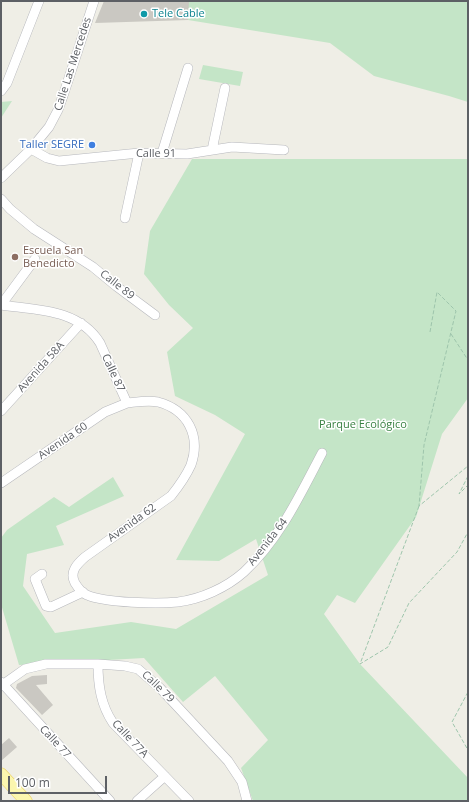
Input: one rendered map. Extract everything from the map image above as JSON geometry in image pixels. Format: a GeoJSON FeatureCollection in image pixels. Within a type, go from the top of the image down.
{"type":"FeatureCollection","features":[{"type":"Feature","properties":{"kind":"main road"},"geometry":{"type":"LineString","coordinates":[[1,774],[26,801]]}},
{"type":"Feature","properties":{"kind":"street"},"geometry":{"type":"LineString","coordinates":[[1,91],[8,83],[39,1]]}},
{"type":"Feature","properties":{"kind":"street","name":"Calle Las Mercedes"},"geometry":{"type":"LineString","coordinates":[[1,178],[31,149],[49,127],[58,110],[94,1]]}},
{"type":"Feature","properties":{"kind":"street"},"geometry":{"type":"LineString","coordinates":[[162,153],[188,68]]}},
{"type":"Feature","properties":{"kind":"street"},"geometry":{"type":"LineString","coordinates":[[212,150],[225,88]]}},
{"type":"Feature","properties":{"kind":"street","name":"Calle 91"},"geometry":{"type":"LineString","coordinates":[[31,149],[47,158],[58,161],[139,153],[187,154],[232,147],[284,150]]}},
{"type":"Feature","properties":{"kind":"street"},"geometry":{"type":"LineString","coordinates":[[125,218],[139,153]]}},
{"type":"Feature","properties":{"kind":"street","name":"Calle 89"},"geometry":{"type":"LineString","coordinates":[[1,199],[10,209],[34,229],[93,267],[155,315]]}},
{"type":"Feature","properties":{"kind":"street"},"geometry":{"type":"LineString","coordinates":[[1,305],[35,259]]}},
{"type":"Feature","properties":{"kind":"street","name":"Calle 87"},"geometry":{"type":"LineString","coordinates":[[1,305],[62,314],[72,317],[81,323],[96,336],[127,403],[158,402],[170,407],[187,420],[192,428],[194,438],[194,449],[191,464]]}},
{"type":"Feature","properties":{"kind":"street","name":"Avenida 58A"},"geometry":{"type":"LineString","coordinates":[[1,411],[81,323]]}},
{"type":"Feature","properties":{"kind":"street","name":"Avenida 60"},"geometry":{"type":"LineString","coordinates":[[1,483],[105,412],[127,403]]}},
{"type":"Feature","properties":{"kind":"street","name":"Avenida 64"},"geometry":{"type":"LineString","coordinates":[[73,579],[76,585],[83,592],[94,598],[103,600],[168,602],[195,598],[223,587],[243,573],[262,554],[292,511],[322,453]]}},
{"type":"Feature","properties":{"kind":"street","name":"Avenida 62"},"geometry":{"type":"LineString","coordinates":[[73,579],[74,568],[85,557],[171,496],[179,486],[191,464]]}},
{"type":"Feature","properties":{"kind":"street"},"geometry":{"type":"LineString","coordinates":[[42,574],[35,579],[46,606],[51,607],[83,592]]}},
{"type":"Feature","properties":{"kind":"street","name":"Calle 79"},"geometry":{"type":"LineString","coordinates":[[1,684],[25,669],[46,664],[98,664],[132,667],[144,672],[228,761],[242,782],[247,801]]}},
{"type":"Feature","properties":{"kind":"street","name":"Calle 77A"},"geometry":{"type":"LineString","coordinates":[[98,664],[98,683],[103,704],[108,714],[114,723],[189,801]]}},
{"type":"Feature","properties":{"kind":"street","name":"Calle 77"},"geometry":{"type":"LineString","coordinates":[[1,684],[110,801]]}},
{"type":"Feature","properties":{"kind":"street"},"geometry":{"type":"LineString","coordinates":[[137,801],[165,776]]}},
{"type":"Feature","properties":{"kind":"path"},"geometry":{"type":"LineString","coordinates":[[430,332],[437,292],[456,311],[424,445],[419,506],[360,664],[388,647],[409,604],[457,552],[468,532]]}},
{"type":"Feature","properties":{"kind":"path"},"geometry":{"type":"LineString","coordinates":[[451,334],[468,360]]}},
{"type":"Feature","properties":{"kind":"path"},"geometry":{"type":"LineString","coordinates":[[419,506],[468,466]]}},
{"type":"Feature","properties":{"kind":"path"},"geometry":{"type":"LineString","coordinates":[[468,476],[459,494],[468,484]]}},
{"type":"Feature","properties":{"kind":"path"},"geometry":{"type":"LineString","coordinates":[[468,692],[452,722],[468,750]]}},
{"type":"Feature","properties":{"kind":"green space"},"geometry":{"type":"Polygon","coordinates":[[[188,1],[468,1],[468,102],[374,76],[330,43],[188,20],[188,1]]]}},
{"type":"Feature","properties":{"kind":"green space"},"geometry":{"type":"Polygon","coordinates":[[[203,65],[243,72],[240,86],[199,79],[203,65]]]}},
{"type":"Feature","properties":{"kind":"green space"},"geometry":{"type":"Polygon","coordinates":[[[12,101],[1,118],[1,102],[12,101]]]}},
{"type":"Feature","properties":{"kind":"green space","name":"Parque Ecológico"},"geometry":{"type":"Polygon","coordinates":[[[468,157],[468,398],[442,434],[416,517],[355,603],[337,595],[324,614],[360,664],[468,778],[468,801],[253,801],[241,768],[268,740],[215,676],[183,702],[144,658],[19,665],[1,604],[1,538],[7,530],[54,497],[69,507],[113,477],[124,496],[56,526],[64,545],[27,554],[23,586],[55,633],[131,622],[176,629],[268,575],[256,539],[219,561],[176,560],[245,434],[215,415],[175,396],[167,352],[193,328],[169,305],[144,274],[150,231],[192,159],[467,159],[468,157]]]}},
{"type":"Feature","properties":{"kind":"building","name":"Tele Cable"},"geometry":{"type":"Polygon","coordinates":[[[104,1],[189,1],[188,20],[95,23],[104,1]]]}},
{"type":"Feature","properties":{"kind":"building"},"geometry":{"type":"Polygon","coordinates":[[[47,675],[47,684],[36,685],[53,705],[42,715],[16,688],[17,684],[32,676],[47,675]]]}},
{"type":"Feature","properties":{"kind":"building"},"geometry":{"type":"Polygon","coordinates":[[[9,738],[17,747],[1,761],[1,745],[9,738]]]}},
{"type":"Feature","properties":{"kind":"place","name":"Tele Cable"},"geometry":{"type":"Point","coordinates":[144,14]}},
{"type":"Feature","properties":{"kind":"place","name":"Taller SEGRE"},"geometry":{"type":"Point","coordinates":[92,145]}},
{"type":"Feature","properties":{"kind":"place","name":"Escuela San Benedicto"},"geometry":{"type":"Point","coordinates":[15,257]}}]}
